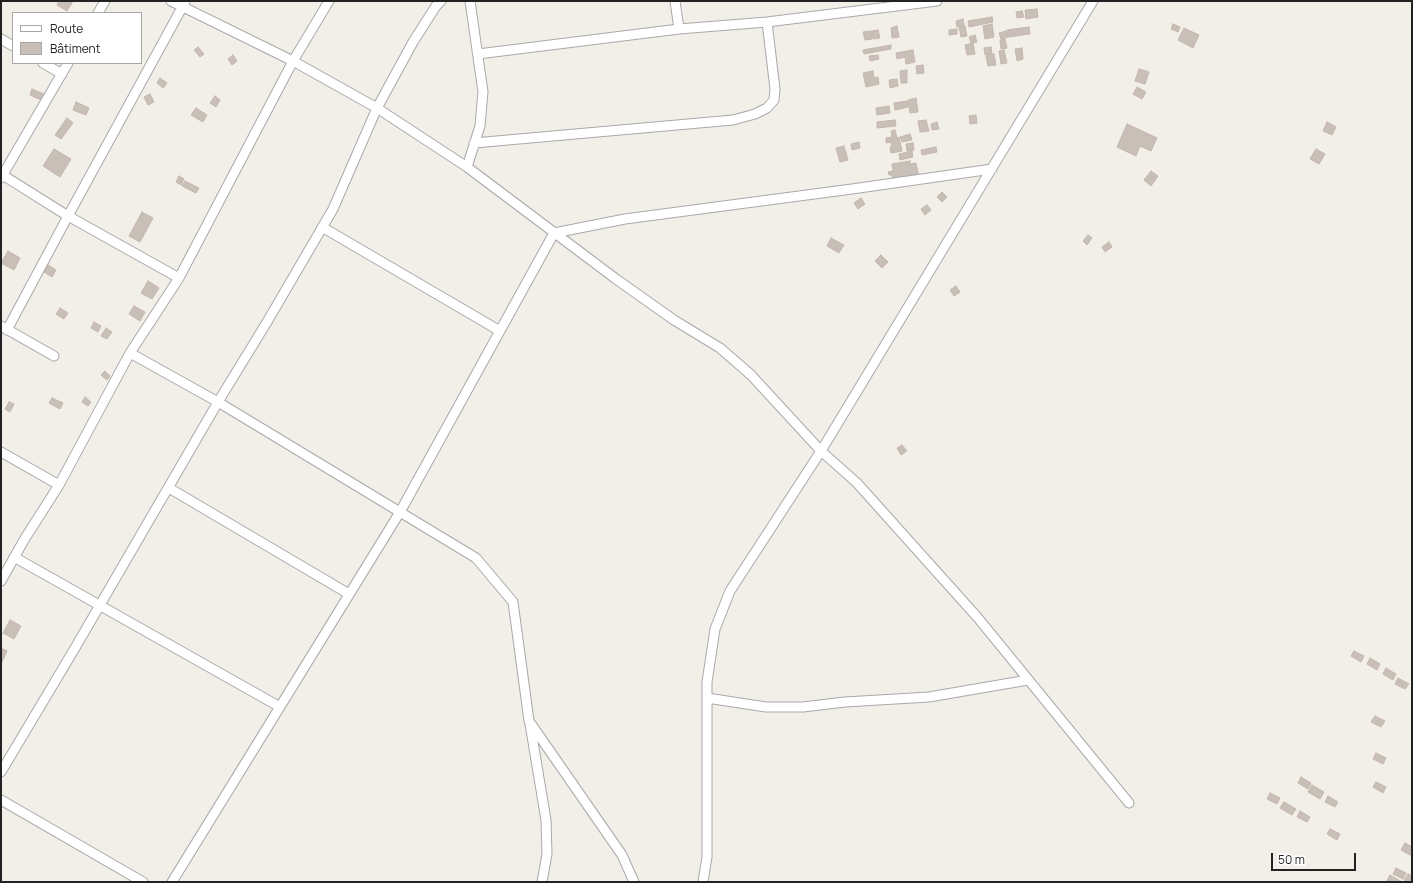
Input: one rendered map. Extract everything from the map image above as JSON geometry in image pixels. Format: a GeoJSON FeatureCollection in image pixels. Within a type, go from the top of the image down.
{"type":"FeatureCollection","features":[{"type":"Feature","properties":{"kind":"street"},"geometry":{"type":"LineString","coordinates":[[99,12],[105,1]]}},
{"type":"Feature","properties":{"kind":"street"},"geometry":{"type":"LineString","coordinates":[[171,1],[184,4],[293,61],[377,108],[467,167],[616,279],[720,348],[751,375],[820,451],[858,483],[978,618],[1129,803]]}},
{"type":"Feature","properties":{"kind":"street"},"geometry":{"type":"LineString","coordinates":[[1,581],[35,521],[59,485],[130,353],[179,278],[293,61],[329,1]]}},
{"type":"Feature","properties":{"kind":"street"},"geometry":{"type":"LineString","coordinates":[[1,772],[333,209],[377,108],[413,42],[436,6],[441,1]]}},
{"type":"Feature","properties":{"kind":"street"},"geometry":{"type":"LineString","coordinates":[[467,167],[480,126],[483,92],[470,1]]}},
{"type":"Feature","properties":{"kind":"street"},"geometry":{"type":"LineString","coordinates":[[675,1],[679,29]]}},
{"type":"Feature","properties":{"kind":"street"},"geometry":{"type":"LineString","coordinates":[[478,54],[679,29],[767,22],[937,1]]}},
{"type":"Feature","properties":{"kind":"street"},"geometry":{"type":"LineString","coordinates":[[703,882],[707,857],[707,682],[715,629],[730,591],[820,451],[1093,1]]}},
{"type":"Feature","properties":{"kind":"street"},"geometry":{"type":"LineString","coordinates":[[54,356],[4,328],[68,216],[184,4]]}},
{"type":"Feature","properties":{"kind":"street"},"geometry":{"type":"LineString","coordinates":[[474,143],[733,120],[754,114],[767,108],[774,100],[775,89],[767,22]]}},
{"type":"Feature","properties":{"kind":"street"},"geometry":{"type":"LineString","coordinates":[[1,39],[12,45]]}},
{"type":"Feature","properties":{"kind":"street"},"geometry":{"type":"LineString","coordinates":[[45,64],[62,74]]}},
{"type":"Feature","properties":{"kind":"street"},"geometry":{"type":"LineString","coordinates":[[67,64],[2,176],[68,216],[179,278]]}},
{"type":"Feature","properties":{"kind":"street"},"geometry":{"type":"LineString","coordinates":[[172,882],[400,512],[554,233],[625,219],[837,192],[992,169]]}},
{"type":"Feature","properties":{"kind":"street"},"geometry":{"type":"LineString","coordinates":[[322,227],[500,331]]}},
{"type":"Feature","properties":{"kind":"street"},"geometry":{"type":"LineString","coordinates":[[130,353],[218,402],[476,558],[513,602],[529,721],[546,820],[547,854],[542,882]]}},
{"type":"Feature","properties":{"kind":"street"},"geometry":{"type":"LineString","coordinates":[[1,452],[59,485]]}},
{"type":"Feature","properties":{"kind":"street"},"geometry":{"type":"LineString","coordinates":[[168,488],[349,594]]}},
{"type":"Feature","properties":{"kind":"street"},"geometry":{"type":"LineString","coordinates":[[14,557],[280,707]]}},
{"type":"Feature","properties":{"kind":"street"},"geometry":{"type":"LineString","coordinates":[[707,698],[766,708],[803,707],[845,702],[929,697],[1028,680]]}},
{"type":"Feature","properties":{"kind":"street"},"geometry":{"type":"LineString","coordinates":[[529,721],[622,855],[634,882]]}},
{"type":"Feature","properties":{"kind":"street"},"geometry":{"type":"LineString","coordinates":[[1,800],[143,882]]}},
{"type":"Feature","properties":{"kind":"building"},"geometry":{"type":"Polygon","coordinates":[[[59,1],[73,1],[67,11],[57,5],[59,1]]]}},
{"type":"Feature","properties":{"kind":"building"},"geometry":{"type":"Polygon","coordinates":[[[1037,9],[1038,17],[1026,19],[1025,10],[1037,9]]]}},
{"type":"Feature","properties":{"kind":"building"},"geometry":{"type":"Polygon","coordinates":[[[1022,11],[1024,17],[1017,18],[1016,12],[1022,11]]]}},
{"type":"Feature","properties":{"kind":"building"},"geometry":{"type":"Polygon","coordinates":[[[992,17],[993,22],[969,27],[968,21],[992,17]]]}},
{"type":"Feature","properties":{"kind":"building"},"geometry":{"type":"Polygon","coordinates":[[[963,19],[964,25],[957,27],[956,21],[963,19]]]}},
{"type":"Feature","properties":{"kind":"building"},"geometry":{"type":"Polygon","coordinates":[[[992,24],[994,37],[985,39],[983,26],[992,24]]]}},
{"type":"Feature","properties":{"kind":"building"},"geometry":{"type":"Polygon","coordinates":[[[1173,24],[1180,27],[1178,32],[1171,29],[1173,24]]]}},
{"type":"Feature","properties":{"kind":"building"},"geometry":{"type":"Polygon","coordinates":[[[897,26],[899,37],[892,38],[891,28],[897,26]]]}},
{"type":"Feature","properties":{"kind":"building"},"geometry":{"type":"Polygon","coordinates":[[[965,26],[967,36],[961,37],[959,27],[965,26]]]}},
{"type":"Feature","properties":{"kind":"building"},"geometry":{"type":"Polygon","coordinates":[[[1029,27],[1030,34],[1008,37],[1007,30],[1029,27]]]}},
{"type":"Feature","properties":{"kind":"building"},"geometry":{"type":"Polygon","coordinates":[[[1184,28],[1199,35],[1193,48],[1178,40],[1184,28]]]}},
{"type":"Feature","properties":{"kind":"building"},"geometry":{"type":"Polygon","coordinates":[[[957,29],[957,34],[949,35],[949,30],[957,29]]]}},
{"type":"Feature","properties":{"kind":"building"},"geometry":{"type":"Polygon","coordinates":[[[878,30],[880,38],[873,39],[872,31],[878,30]]]}},
{"type":"Feature","properties":{"kind":"building"},"geometry":{"type":"Polygon","coordinates":[[[871,31],[872,39],[865,40],[863,32],[871,31]]]}},
{"type":"Feature","properties":{"kind":"building"},"geometry":{"type":"Polygon","coordinates":[[[1006,31],[1008,37],[1001,39],[999,33],[1006,31]]]}},
{"type":"Feature","properties":{"kind":"building"},"geometry":{"type":"Polygon","coordinates":[[[975,35],[977,42],[971,43],[969,37],[975,35]]]}},
{"type":"Feature","properties":{"kind":"building"},"geometry":{"type":"Polygon","coordinates":[[[1005,39],[1007,48],[1001,49],[1000,40],[1005,39]]]}},
{"type":"Feature","properties":{"kind":"building"},"geometry":{"type":"Polygon","coordinates":[[[973,43],[975,54],[967,55],[965,45],[973,43]]]}},
{"type":"Feature","properties":{"kind":"building"},"geometry":{"type":"Polygon","coordinates":[[[891,45],[891,49],[864,54],[863,50],[891,45]]]}},
{"type":"Feature","properties":{"kind":"building"},"geometry":{"type":"Polygon","coordinates":[[[198,47],[204,54],[200,57],[194,50],[198,47]]]}},
{"type":"Feature","properties":{"kind":"building"},"geometry":{"type":"Polygon","coordinates":[[[991,47],[992,54],[985,55],[984,48],[991,47]]]}},
{"type":"Feature","properties":{"kind":"building"},"geometry":{"type":"Polygon","coordinates":[[[1022,48],[1023,59],[1017,61],[1015,49],[1022,48]]]}},
{"type":"Feature","properties":{"kind":"building"},"geometry":{"type":"Polygon","coordinates":[[[913,50],[915,62],[906,64],[905,57],[897,59],[896,53],[913,50]]]}},
{"type":"Feature","properties":{"kind":"building"},"geometry":{"type":"Polygon","coordinates":[[[1004,50],[1007,63],[1001,64],[999,51],[1004,50]]]}},
{"type":"Feature","properties":{"kind":"building"},"geometry":{"type":"Polygon","coordinates":[[[994,54],[996,65],[988,66],[986,56],[994,54]]]}},
{"type":"Feature","properties":{"kind":"building"},"geometry":{"type":"Polygon","coordinates":[[[233,55],[237,61],[232,65],[228,59],[233,55]]]}},
{"type":"Feature","properties":{"kind":"building"},"geometry":{"type":"Polygon","coordinates":[[[878,55],[879,59],[870,61],[869,56],[878,55]]]}},
{"type":"Feature","properties":{"kind":"building"},"geometry":{"type":"Polygon","coordinates":[[[923,65],[924,73],[917,74],[916,66],[923,65]]]}},
{"type":"Feature","properties":{"kind":"building"},"geometry":{"type":"Polygon","coordinates":[[[1139,69],[1149,72],[1145,84],[1135,81],[1139,69]]]}},
{"type":"Feature","properties":{"kind":"building"},"geometry":{"type":"Polygon","coordinates":[[[907,70],[907,83],[901,83],[900,71],[907,70]]]}},
{"type":"Feature","properties":{"kind":"building"},"geometry":{"type":"Polygon","coordinates":[[[873,71],[874,78],[878,77],[879,84],[866,87],[863,73],[873,71]]]}},
{"type":"Feature","properties":{"kind":"building"},"geometry":{"type":"Polygon","coordinates":[[[160,78],[167,83],[163,88],[157,83],[160,78]]]}},
{"type":"Feature","properties":{"kind":"building"},"geometry":{"type":"Polygon","coordinates":[[[897,79],[898,86],[890,88],[889,80],[897,79]]]}},
{"type":"Feature","properties":{"kind":"building"},"geometry":{"type":"Polygon","coordinates":[[[1137,87],[1146,92],[1142,99],[1133,94],[1137,87]]]}},
{"type":"Feature","properties":{"kind":"building"},"geometry":{"type":"Polygon","coordinates":[[[32,89],[44,94],[41,100],[30,95],[32,89]]]}},
{"type":"Feature","properties":{"kind":"building"},"geometry":{"type":"Polygon","coordinates":[[[150,94],[154,102],[148,105],[144,97],[150,94]]]}},
{"type":"Feature","properties":{"kind":"building"},"geometry":{"type":"Polygon","coordinates":[[[215,96],[220,100],[216,107],[210,103],[215,96]]]}},
{"type":"Feature","properties":{"kind":"building"},"geometry":{"type":"Polygon","coordinates":[[[916,98],[918,112],[910,113],[908,100],[916,98]]]}},
{"type":"Feature","properties":{"kind":"building"},"geometry":{"type":"Polygon","coordinates":[[[907,101],[908,107],[895,110],[894,103],[907,101]]]}},
{"type":"Feature","properties":{"kind":"building"},"geometry":{"type":"Polygon","coordinates":[[[76,102],[89,108],[86,115],[73,110],[76,102]]]}},
{"type":"Feature","properties":{"kind":"building"},"geometry":{"type":"Polygon","coordinates":[[[889,106],[890,113],[877,115],[876,108],[889,106]]]}},
{"type":"Feature","properties":{"kind":"building"},"geometry":{"type":"Polygon","coordinates":[[[196,108],[207,115],[203,122],[191,115],[196,108]]]}},
{"type":"Feature","properties":{"kind":"building"},"geometry":{"type":"Polygon","coordinates":[[[976,115],[977,123],[970,124],[969,116],[976,115]]]}},
{"type":"Feature","properties":{"kind":"building"},"geometry":{"type":"Polygon","coordinates":[[[67,118],[73,123],[61,139],[55,135],[67,118]]]}},
{"type":"Feature","properties":{"kind":"building"},"geometry":{"type":"Polygon","coordinates":[[[895,120],[896,126],[877,128],[877,122],[895,120]]]}},
{"type":"Feature","properties":{"kind":"building"},"geometry":{"type":"Polygon","coordinates":[[[926,120],[929,131],[920,132],[918,121],[926,120]]]}},
{"type":"Feature","properties":{"kind":"building"},"geometry":{"type":"Polygon","coordinates":[[[937,122],[939,129],[932,130],[931,124],[937,122]]]}},
{"type":"Feature","properties":{"kind":"building"},"geometry":{"type":"Polygon","coordinates":[[[1327,122],[1336,127],[1332,135],[1323,131],[1327,122]]]}},
{"type":"Feature","properties":{"kind":"building"},"geometry":{"type":"Polygon","coordinates":[[[1127,124],[1157,138],[1151,151],[1140,146],[1136,156],[1117,147],[1127,124]]]}},
{"type":"Feature","properties":{"kind":"building"},"geometry":{"type":"Polygon","coordinates":[[[895,130],[897,138],[899,137],[902,151],[891,153],[891,142],[886,143],[886,138],[892,137],[891,131],[895,130]]]}},
{"type":"Feature","properties":{"kind":"building"},"geometry":{"type":"Polygon","coordinates":[[[910,134],[912,140],[902,142],[900,137],[910,134]]]}},
{"type":"Feature","properties":{"kind":"building"},"geometry":{"type":"Polygon","coordinates":[[[859,142],[860,148],[852,150],[851,144],[859,142]]]}},
{"type":"Feature","properties":{"kind":"building"},"geometry":{"type":"Polygon","coordinates":[[[913,143],[914,150],[907,151],[906,144],[913,143]]]}},
{"type":"Feature","properties":{"kind":"building"},"geometry":{"type":"Polygon","coordinates":[[[844,146],[848,160],[840,162],[836,148],[844,146]]]}},
{"type":"Feature","properties":{"kind":"building"},"geometry":{"type":"Polygon","coordinates":[[[936,147],[937,152],[922,155],[921,150],[936,147]]]}},
{"type":"Feature","properties":{"kind":"building"},"geometry":{"type":"Polygon","coordinates":[[[54,149],[71,159],[60,177],[43,166],[54,149]]]}},
{"type":"Feature","properties":{"kind":"building"},"geometry":{"type":"Polygon","coordinates":[[[1316,149],[1325,154],[1319,164],[1310,159],[1316,149]]]}},
{"type":"Feature","properties":{"kind":"building"},"geometry":{"type":"Polygon","coordinates":[[[912,151],[913,157],[900,160],[899,154],[912,151]]]}},
{"type":"Feature","properties":{"kind":"building"},"geometry":{"type":"Polygon","coordinates":[[[910,161],[910,164],[916,163],[919,177],[893,180],[892,175],[889,175],[888,172],[893,171],[892,164],[910,161]]]}},
{"type":"Feature","properties":{"kind":"building"},"geometry":{"type":"Polygon","coordinates":[[[1151,171],[1158,176],[1151,186],[1144,180],[1151,171]]]}},
{"type":"Feature","properties":{"kind":"building"},"geometry":{"type":"Polygon","coordinates":[[[179,176],[184,179],[181,185],[176,182],[179,176]]]}},
{"type":"Feature","properties":{"kind":"building"},"geometry":{"type":"Polygon","coordinates":[[[185,181],[199,188],[196,193],[182,186],[185,181]]]}},
{"type":"Feature","properties":{"kind":"building"},"geometry":{"type":"Polygon","coordinates":[[[942,192],[947,197],[942,202],[937,197],[942,192]]]}},
{"type":"Feature","properties":{"kind":"building"},"geometry":{"type":"Polygon","coordinates":[[[861,198],[865,204],[858,209],[854,203],[861,198]]]}},
{"type":"Feature","properties":{"kind":"building"},"geometry":{"type":"Polygon","coordinates":[[[927,205],[931,210],[925,215],[921,209],[927,205]]]}},
{"type":"Feature","properties":{"kind":"building"},"geometry":{"type":"Polygon","coordinates":[[[142,212],[153,218],[140,242],[129,236],[142,212]]]}},
{"type":"Feature","properties":{"kind":"building"},"geometry":{"type":"Polygon","coordinates":[[[1088,235],[1092,238],[1087,245],[1083,241],[1088,235]]]}},
{"type":"Feature","properties":{"kind":"building"},"geometry":{"type":"Polygon","coordinates":[[[831,238],[844,245],[839,253],[827,246],[831,238]]]}},
{"type":"Feature","properties":{"kind":"building"},"geometry":{"type":"Polygon","coordinates":[[[1109,242],[1112,247],[1105,252],[1102,247],[1109,242]]]}},
{"type":"Feature","properties":{"kind":"building"},"geometry":{"type":"Polygon","coordinates":[[[8,251],[20,258],[14,270],[1,263],[8,251]]]}},
{"type":"Feature","properties":{"kind":"building"},"geometry":{"type":"Polygon","coordinates":[[[881,255],[888,262],[882,268],[875,261],[881,255]]]}},
{"type":"Feature","properties":{"kind":"building"},"geometry":{"type":"Polygon","coordinates":[[[45,263],[56,270],[52,277],[41,270],[45,263]]]}},
{"type":"Feature","properties":{"kind":"building"},"geometry":{"type":"Polygon","coordinates":[[[148,281],[159,288],[152,299],[141,293],[148,281]]]}},
{"type":"Feature","properties":{"kind":"building"},"geometry":{"type":"Polygon","coordinates":[[[956,286],[960,292],[954,296],[950,290],[956,286]]]}},
{"type":"Feature","properties":{"kind":"building"},"geometry":{"type":"Polygon","coordinates":[[[134,306],[145,312],[140,321],[129,314],[134,306]]]}},
{"type":"Feature","properties":{"kind":"building"},"geometry":{"type":"Polygon","coordinates":[[[60,308],[68,313],[64,319],[56,314],[60,308]]]}},
{"type":"Feature","properties":{"kind":"building"},"geometry":{"type":"Polygon","coordinates":[[[94,322],[101,326],[98,332],[91,328],[94,322]]]}},
{"type":"Feature","properties":{"kind":"building"},"geometry":{"type":"Polygon","coordinates":[[[106,328],[112,332],[107,339],[101,336],[106,328]]]}},
{"type":"Feature","properties":{"kind":"building"},"geometry":{"type":"Polygon","coordinates":[[[105,371],[110,376],[107,380],[101,375],[105,371]]]}},
{"type":"Feature","properties":{"kind":"building"},"geometry":{"type":"Polygon","coordinates":[[[85,397],[91,402],[88,406],[82,402],[85,397]]]}},
{"type":"Feature","properties":{"kind":"building"},"geometry":{"type":"Polygon","coordinates":[[[52,398],[63,403],[60,409],[49,403],[52,398]]]}},
{"type":"Feature","properties":{"kind":"building"},"geometry":{"type":"Polygon","coordinates":[[[9,402],[14,404],[10,412],[5,409],[9,402]]]}},
{"type":"Feature","properties":{"kind":"building"},"geometry":{"type":"Polygon","coordinates":[[[902,445],[907,451],[901,455],[897,448],[902,445]]]}},
{"type":"Feature","properties":{"kind":"building"},"geometry":{"type":"Polygon","coordinates":[[[10,620],[21,626],[14,639],[3,633],[10,620]]]}},
{"type":"Feature","properties":{"kind":"building"},"geometry":{"type":"Polygon","coordinates":[[[1,648],[7,651],[2,662],[1,662],[1,648]]]}},
{"type":"Feature","properties":{"kind":"building"},"geometry":{"type":"Polygon","coordinates":[[[1354,651],[1364,656],[1361,662],[1351,656],[1354,651]]]}},
{"type":"Feature","properties":{"kind":"building"},"geometry":{"type":"Polygon","coordinates":[[[1370,658],[1380,664],[1377,670],[1367,664],[1370,658]]]}},
{"type":"Feature","properties":{"kind":"building"},"geometry":{"type":"Polygon","coordinates":[[[1386,668],[1396,674],[1393,680],[1383,674],[1386,668]]]}},
{"type":"Feature","properties":{"kind":"building"},"geometry":{"type":"Polygon","coordinates":[[[1398,678],[1409,684],[1405,689],[1395,684],[1398,678]]]}},
{"type":"Feature","properties":{"kind":"building"},"geometry":{"type":"Polygon","coordinates":[[[1375,716],[1385,721],[1381,727],[1371,722],[1375,716]]]}},
{"type":"Feature","properties":{"kind":"building"},"geometry":{"type":"Polygon","coordinates":[[[1376,753],[1386,758],[1383,764],[1373,759],[1376,753]]]}},
{"type":"Feature","properties":{"kind":"building"},"geometry":{"type":"Polygon","coordinates":[[[1301,777],[1311,783],[1308,789],[1298,783],[1301,777]]]}},
{"type":"Feature","properties":{"kind":"building"},"geometry":{"type":"Polygon","coordinates":[[[1376,782],[1386,787],[1383,793],[1373,787],[1376,782]]]}},
{"type":"Feature","properties":{"kind":"building"},"geometry":{"type":"Polygon","coordinates":[[[1312,785],[1324,792],[1320,799],[1308,792],[1312,785]]]}},
{"type":"Feature","properties":{"kind":"building"},"geometry":{"type":"Polygon","coordinates":[[[1270,793],[1280,798],[1277,804],[1267,799],[1270,793]]]}},
{"type":"Feature","properties":{"kind":"building"},"geometry":{"type":"Polygon","coordinates":[[[1328,796],[1338,802],[1335,807],[1325,802],[1328,796]]]}},
{"type":"Feature","properties":{"kind":"building"},"geometry":{"type":"Polygon","coordinates":[[[1284,802],[1296,809],[1292,815],[1280,808],[1284,802]]]}},
{"type":"Feature","properties":{"kind":"building"},"geometry":{"type":"Polygon","coordinates":[[[1300,811],[1310,817],[1307,822],[1297,817],[1300,811]]]}},
{"type":"Feature","properties":{"kind":"building"},"geometry":{"type":"Polygon","coordinates":[[[1330,829],[1340,834],[1337,840],[1327,834],[1330,829]]]}},
{"type":"Feature","properties":{"kind":"building"},"geometry":{"type":"Polygon","coordinates":[[[1405,843],[1412,847],[1412,856],[1401,850],[1405,843]]]}},
{"type":"Feature","properties":{"kind":"building"},"geometry":{"type":"Polygon","coordinates":[[[1396,868],[1406,873],[1403,879],[1393,874],[1396,868]]]}},
{"type":"Feature","properties":{"kind":"building"},"geometry":{"type":"Polygon","coordinates":[[[1408,874],[1412,876],[1412,882],[1404,880],[1408,874]]]}},
{"type":"Feature","properties":{"kind":"building"},"geometry":{"type":"Polygon","coordinates":[[[1390,875],[1402,882],[1386,882],[1390,875]]]}}]}
